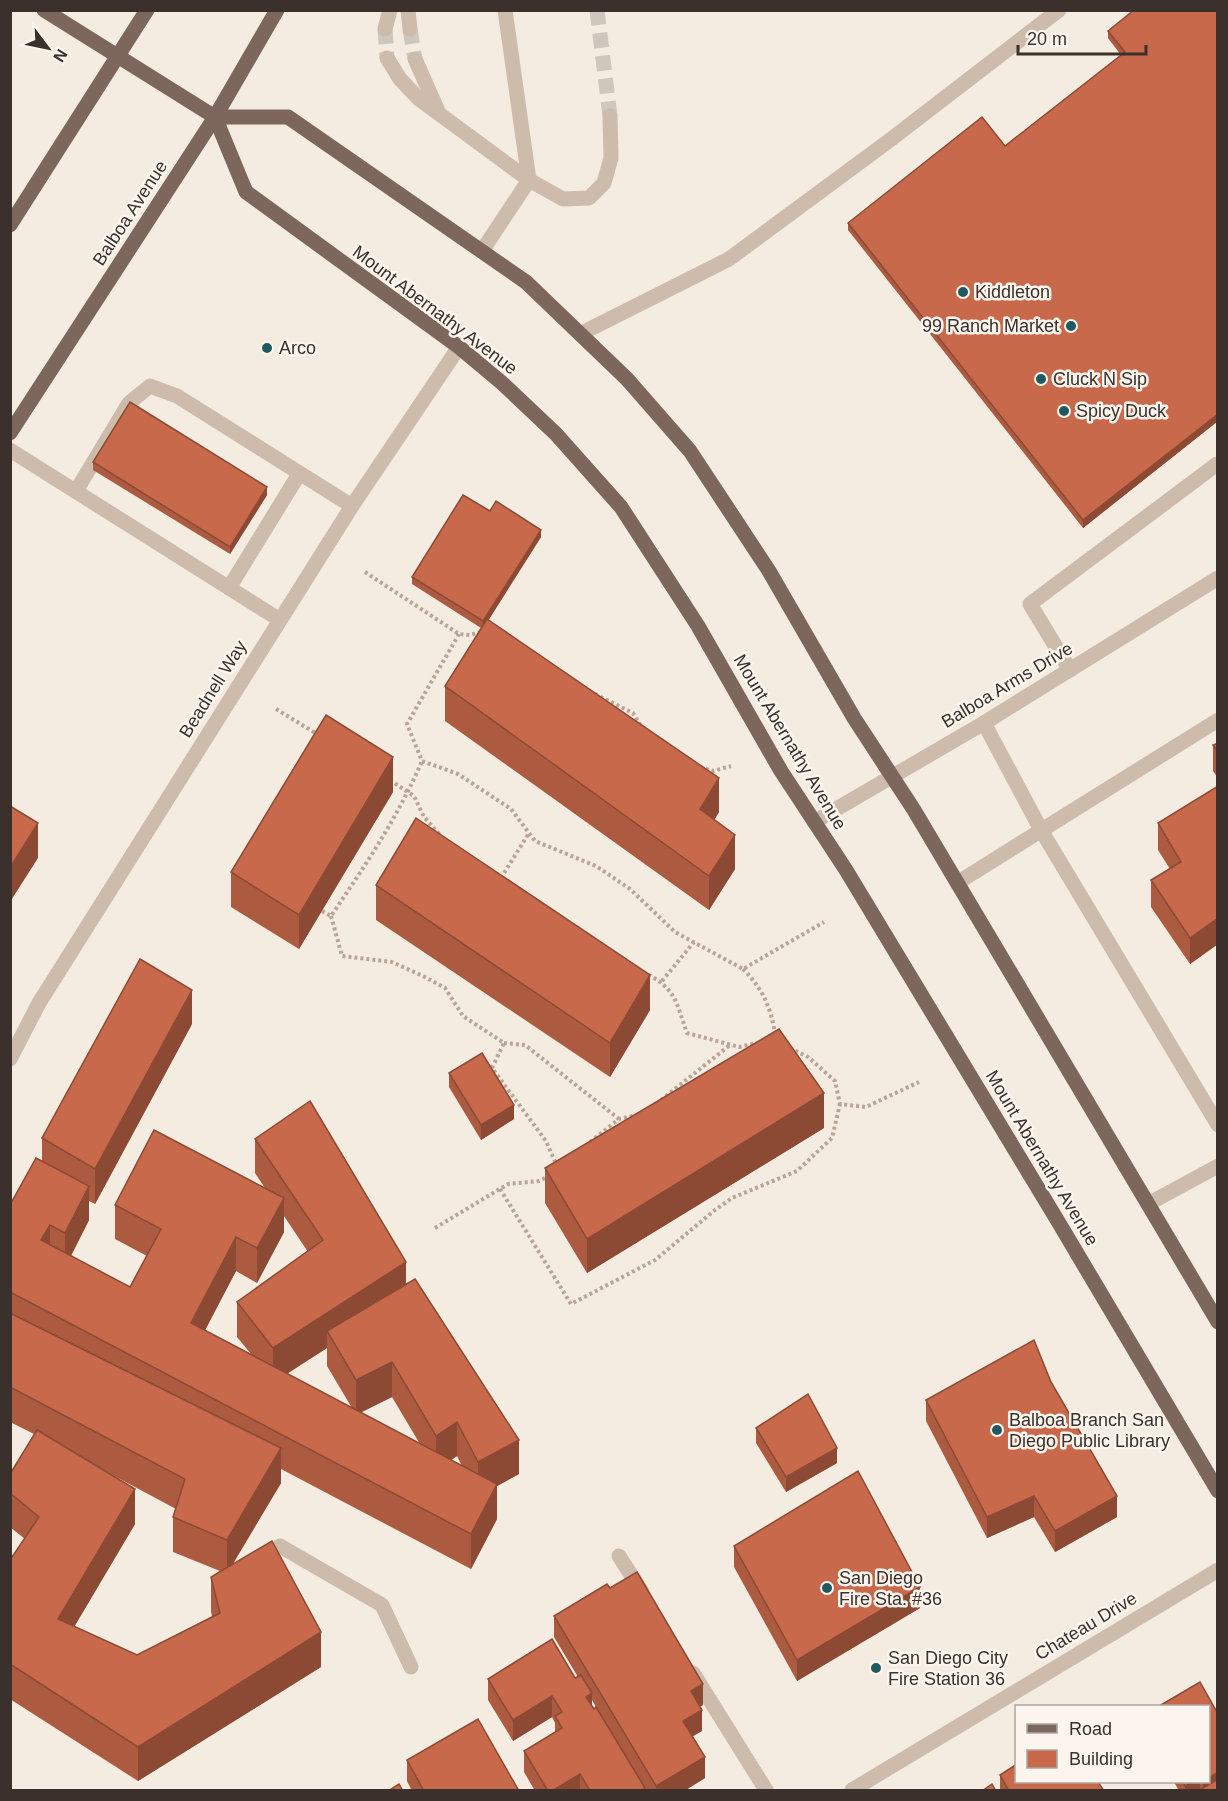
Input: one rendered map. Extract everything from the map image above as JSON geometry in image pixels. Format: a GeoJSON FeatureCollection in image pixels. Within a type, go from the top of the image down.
{"type":"FeatureCollection","features":[{"type":"Feature","properties":{"kind":"main road"},"geometry":{"type":"LineString","coordinates":[[44,10],[215,117],[288,117],[526,282],[627,379],[690,451],[769,571],[854,718],[957,883],[1218,1322]]}},
{"type":"Feature","properties":{"kind":"main road"},"geometry":{"type":"LineString","coordinates":[[10,225],[147,10]]}},
{"type":"Feature","properties":{"kind":"main road","name":"Balboa Avenue"},"geometry":{"type":"LineString","coordinates":[[10,434],[215,117],[278,10]]}},
{"type":"Feature","properties":{"kind":"main road","name":"Mount Abernathy Avenue"},"geometry":{"type":"LineString","coordinates":[[215,117],[246,192],[459,347],[502,383],[556,434],[621,507],[698,626],[781,771],[852,880],[1218,1491]]}},
{"type":"Feature","properties":{"kind":"street"},"geometry":{"type":"LineString","coordinates":[[385,29],[390,10]]}},
{"type":"Feature","properties":{"kind":"street"},"geometry":{"type":"LineString","coordinates":[[408,10],[410,29]]}},
{"type":"Feature","properties":{"kind":"street"},"geometry":{"type":"LineString","coordinates":[[482,251],[529,180],[505,10]]}},
{"type":"Feature","properties":{"kind":"street"},"geometry":{"type":"LineString","coordinates":[[580,334],[729,259],[890,140],[1059,10]]}},
{"type":"Feature","properties":{"kind":"street"},"geometry":{"type":"LineString","coordinates":[[387,58],[400,79],[419,99],[529,180],[563,200],[589,198],[604,183],[611,158],[610,116]]}},
{"type":"Feature","properties":{"kind":"street"},"geometry":{"type":"LineString","coordinates":[[415,59],[440,114]]}},
{"type":"Feature","properties":{"kind":"street","name":"Beadnell Way"},"geometry":{"type":"LineString","coordinates":[[10,1059],[39,1004],[280,620],[352,506],[459,347]]}},
{"type":"Feature","properties":{"kind":"street"},"geometry":{"type":"LineString","coordinates":[[76,491],[129,403],[150,386],[177,396],[352,506]]}},
{"type":"Feature","properties":{"kind":"street"},"geometry":{"type":"LineString","coordinates":[[10,450],[280,620]]}},
{"type":"Feature","properties":{"kind":"street"},"geometry":{"type":"LineString","coordinates":[[1070,670],[1030,604],[1217,464]]}},
{"type":"Feature","properties":{"kind":"street"},"geometry":{"type":"LineString","coordinates":[[229,588],[299,474]]}},
{"type":"Feature","properties":{"kind":"street","name":"Balboa Arms Drive"},"geometry":{"type":"LineString","coordinates":[[814,822],[984,723],[1218,578]]}},
{"type":"Feature","properties":{"kind":"street"},"geometry":{"type":"LineString","coordinates":[[957,883],[1218,720]]}},
{"type":"Feature","properties":{"kind":"street"},"geometry":{"type":"LineString","coordinates":[[984,723],[1041,830],[1218,1125]]}},
{"type":"Feature","properties":{"kind":"street"},"geometry":{"type":"LineString","coordinates":[[1148,1204],[1218,1166]]}},
{"type":"Feature","properties":{"kind":"street"},"geometry":{"type":"LineString","coordinates":[[280,1546],[382,1605],[411,1667]]}},
{"type":"Feature","properties":{"kind":"street"},"geometry":{"type":"LineString","coordinates":[[619,1556],[650,1605]]}},
{"type":"Feature","properties":{"kind":"street","name":"Chateau Drive"},"geometry":{"type":"LineString","coordinates":[[852,1791],[1218,1570]]}},
{"type":"Feature","properties":{"kind":"street"},"geometry":{"type":"LineString","coordinates":[[687,1664],[766,1791]]}},
{"type":"Feature","properties":{"kind":"path"},"geometry":{"type":"LineString","coordinates":[[365,572],[459,634],[470,635],[489,629]]}},
{"type":"Feature","properties":{"kind":"path"},"geometry":{"type":"LineString","coordinates":[[331,916],[386,833],[408,792],[422,761],[407,724],[459,634]]}},
{"type":"Feature","properties":{"kind":"path"},"geometry":{"type":"LineString","coordinates":[[590,691],[633,713],[644,731]]}},
{"type":"Feature","properties":{"kind":"path"},"geometry":{"type":"LineString","coordinates":[[276,709],[317,734]]}},
{"type":"Feature","properties":{"kind":"path"},"geometry":{"type":"LineString","coordinates":[[422,761],[458,774],[511,809],[535,841],[596,866],[630,890],[675,932],[744,969],[755,981],[772,1013],[775,1040]]}},
{"type":"Feature","properties":{"kind":"path"},"geometry":{"type":"LineString","coordinates":[[692,764],[712,771],[731,766]]}},
{"type":"Feature","properties":{"kind":"path"},"geometry":{"type":"LineString","coordinates":[[384,776],[414,796],[424,816],[442,838]]}},
{"type":"Feature","properties":{"kind":"path"},"geometry":{"type":"LineString","coordinates":[[499,882],[529,833]]}},
{"type":"Feature","properties":{"kind":"path"},"geometry":{"type":"LineString","coordinates":[[322,911],[331,916],[342,956],[392,962],[446,988],[463,1016],[504,1043],[525,1045],[620,1119]]}},
{"type":"Feature","properties":{"kind":"path"},"geometry":{"type":"LineString","coordinates":[[744,969],[824,922]]}},
{"type":"Feature","properties":{"kind":"path"},"geometry":{"type":"LineString","coordinates":[[662,981],[694,942]]}},
{"type":"Feature","properties":{"kind":"path"},"geometry":{"type":"LineString","coordinates":[[635,967],[662,981],[672,992],[687,1033],[739,1047],[766,1041]]}},
{"type":"Feature","properties":{"kind":"path"},"geometry":{"type":"LineString","coordinates":[[504,1043],[492,1068],[546,1141],[559,1170],[566,1164]]}},
{"type":"Feature","properties":{"kind":"path"},"geometry":{"type":"LineString","coordinates":[[500,1189],[571,1304],[655,1260],[732,1198],[797,1171],[832,1138],[840,1104],[835,1081],[808,1058],[783,1044]]}},
{"type":"Feature","properties":{"kind":"path"},"geometry":{"type":"LineString","coordinates":[[656,1105],[671,1090],[730,1045]]}},
{"type":"Feature","properties":{"kind":"path"},"geometry":{"type":"LineString","coordinates":[[840,1104],[866,1107],[919,1082]]}},
{"type":"Feature","properties":{"kind":"path"},"geometry":{"type":"LineString","coordinates":[[588,1144],[620,1119],[639,1114]]}},
{"type":"Feature","properties":{"kind":"path"},"geometry":{"type":"LineString","coordinates":[[435,1228],[508,1184],[539,1182],[549,1176]]}},
{"type":"Feature","properties":{"kind":"building","name":"99 Ranch Market"},"geometry":{"type":"Polygon","coordinates":[[[1134,10],[1218,10],[1218,414],[1083,520],[848,223],[982,117],[1005,146],[1125,52],[1108,31],[1134,10]]]}},
{"type":"Feature","properties":{"kind":"building"},"geometry":{"type":"Polygon","coordinates":[[[130,402],[267,487],[230,547],[93,462],[130,402]]]}},
{"type":"Feature","properties":{"kind":"building"},"geometry":{"type":"Polygon","coordinates":[[[463,495],[490,511],[496,501],[541,530],[483,621],[412,577],[463,495]]]}},
{"type":"Feature","properties":{"kind":"building"},"geometry":{"type":"Polygon","coordinates":[[[487,619],[719,778],[700,809],[735,835],[709,876],[445,686],[487,619]]]}},
{"type":"Feature","properties":{"kind":"building"},"geometry":{"type":"Polygon","coordinates":[[[326,715],[393,757],[299,915],[231,872],[326,715]]]}},
{"type":"Feature","properties":{"kind":"building"},"geometry":{"type":"Polygon","coordinates":[[[1218,786],[1218,918],[1190,938],[1151,880],[1181,862],[1158,823],[1218,786]]]}},
{"type":"Feature","properties":{"kind":"building"},"geometry":{"type":"Polygon","coordinates":[[[10,806],[38,823],[10,868],[10,806]]]}},
{"type":"Feature","properties":{"kind":"building"},"geometry":{"type":"Polygon","coordinates":[[[416,818],[650,975],[610,1043],[376,885],[416,818]]]}},
{"type":"Feature","properties":{"kind":"building"},"geometry":{"type":"Polygon","coordinates":[[[140,959],[192,990],[95,1169],[42,1138],[140,959]]]}},
{"type":"Feature","properties":{"kind":"building"},"geometry":{"type":"Polygon","coordinates":[[[779,1029],[824,1093],[587,1239],[545,1168],[779,1029]]]}},
{"type":"Feature","properties":{"kind":"building"},"geometry":{"type":"Polygon","coordinates":[[[482,1053],[514,1105],[481,1125],[449,1073],[482,1053]]]}},
{"type":"Feature","properties":{"kind":"building"},"geometry":{"type":"Polygon","coordinates":[[[310,1101],[406,1262],[273,1348],[237,1302],[323,1240],[255,1139],[310,1101]]]}},
{"type":"Feature","properties":{"kind":"building"},"geometry":{"type":"Polygon","coordinates":[[[154,1130],[284,1198],[257,1248],[236,1237],[191,1323],[497,1484],[471,1534],[10,1292],[10,1205],[36,1158],[89,1186],[65,1233],[50,1225],[41,1240],[130,1287],[161,1229],[115,1205],[154,1130]]]}},
{"type":"Feature","properties":{"kind":"building"},"geometry":{"type":"Polygon","coordinates":[[[415,1279],[519,1440],[478,1462],[457,1422],[436,1436],[392,1362],[356,1380],[327,1331],[415,1279]]]}},
{"type":"Feature","properties":{"kind":"building"},"geometry":{"type":"Polygon","coordinates":[[[10,1313],[281,1448],[227,1540],[173,1517],[185,1479],[10,1387],[10,1313]]]}},
{"type":"Feature","properties":{"kind":"building"},"geometry":{"type":"Polygon","coordinates":[[[1034,1340],[1051,1382],[1117,1496],[1055,1531],[1034,1496],[987,1517],[926,1400],[1034,1340]]]}},
{"type":"Feature","properties":{"kind":"building"},"geometry":{"type":"Polygon","coordinates":[[[808,1394],[837,1448],[786,1477],[756,1428],[808,1394]]]}},
{"type":"Feature","properties":{"kind":"building"},"geometry":{"type":"Polygon","coordinates":[[[37,1430],[135,1489],[58,1619],[137,1655],[220,1613],[211,1577],[272,1541],[321,1632],[138,1747],[10,1664],[10,1560],[39,1517],[10,1493],[10,1474],[37,1430]]]}},
{"type":"Feature","properties":{"kind":"building","name":"San Diego Fire Sta. #36"},"geometry":{"type":"Polygon","coordinates":[[[858,1471],[920,1587],[797,1660],[734,1546],[858,1471]]]}},
{"type":"Feature","properties":{"kind":"building"},"geometry":{"type":"Polygon","coordinates":[[[637,1572],[703,1684],[691,1691],[702,1710],[683,1721],[705,1757],[656,1786],[554,1616],[607,1584],[610,1588],[637,1572]]]}},
{"type":"Feature","properties":{"kind":"building"},"geometry":{"type":"Polygon","coordinates":[[[552,1639],[575,1678],[581,1675],[592,1693],[586,1697],[594,1709],[596,1707],[645,1788],[641,1791],[590,1791],[580,1774],[552,1791],[548,1791],[524,1751],[562,1728],[555,1716],[562,1712],[552,1696],[513,1720],[488,1679],[552,1639]]]}},
{"type":"Feature","properties":{"kind":"building"},"geometry":{"type":"Polygon","coordinates":[[[1200,1682],[1218,1714],[1218,1772],[1210,1777],[1210,1705],[1161,1705],[1200,1682]]]}},
{"type":"Feature","properties":{"kind":"building"},"geometry":{"type":"Polygon","coordinates":[[[478,1719],[519,1791],[424,1791],[407,1760],[478,1719]]]}},
{"type":"Feature","properties":{"kind":"building"},"geometry":{"type":"Polygon","coordinates":[[[1015,1765],[1015,1783],[1099,1783],[1104,1791],[1009,1791],[1000,1775],[1015,1765]]]}},
{"type":"Feature","properties":{"kind":"building"},"geometry":{"type":"Polygon","coordinates":[[[1218,1779],[1218,1791],[1198,1791],[1218,1779]]]}},
{"type":"Feature","properties":{"kind":"building"},"geometry":{"type":"Polygon","coordinates":[[[399,1784],[403,1791],[388,1791],[399,1784]]]}},
{"type":"Feature","properties":{"kind":"building"},"geometry":{"type":"Polygon","coordinates":[[[992,1784],[996,1791],[982,1791],[992,1784]]]}},
{"type":"Feature","properties":{"kind":"tunnel"},"geometry":{"type":"LineString","coordinates":[[597,10],[610,116]]}},
{"type":"Feature","properties":{"kind":"tunnel"},"geometry":{"type":"LineString","coordinates":[[385,29],[387,58]]}},
{"type":"Feature","properties":{"kind":"tunnel"},"geometry":{"type":"LineString","coordinates":[[410,29],[415,59]]}},
{"type":"Feature","properties":{"kind":"place","name":"Kiddleton"},"geometry":{"type":"Point","coordinates":[963,292]}},
{"type":"Feature","properties":{"kind":"place","name":"99 Ranch Market"},"geometry":{"type":"Point","coordinates":[1071,326]}},
{"type":"Feature","properties":{"kind":"place","name":"Arco"},"geometry":{"type":"Point","coordinates":[267,348]}},
{"type":"Feature","properties":{"kind":"place","name":"Cluck N Sip"},"geometry":{"type":"Point","coordinates":[1041,379]}},
{"type":"Feature","properties":{"kind":"place","name":"Spicy Duck"},"geometry":{"type":"Point","coordinates":[1064,411]}},
{"type":"Feature","properties":{"kind":"place","name":"Balboa Branch San Diego Public Library"},"geometry":{"type":"Point","coordinates":[997,1430]}},
{"type":"Feature","properties":{"kind":"place","name":"San Diego Fire Sta. #36"},"geometry":{"type":"Point","coordinates":[827,1588]}},
{"type":"Feature","properties":{"kind":"place","name":"San Diego City Fire Station 36"},"geometry":{"type":"Point","coordinates":[876,1668]}}]}
